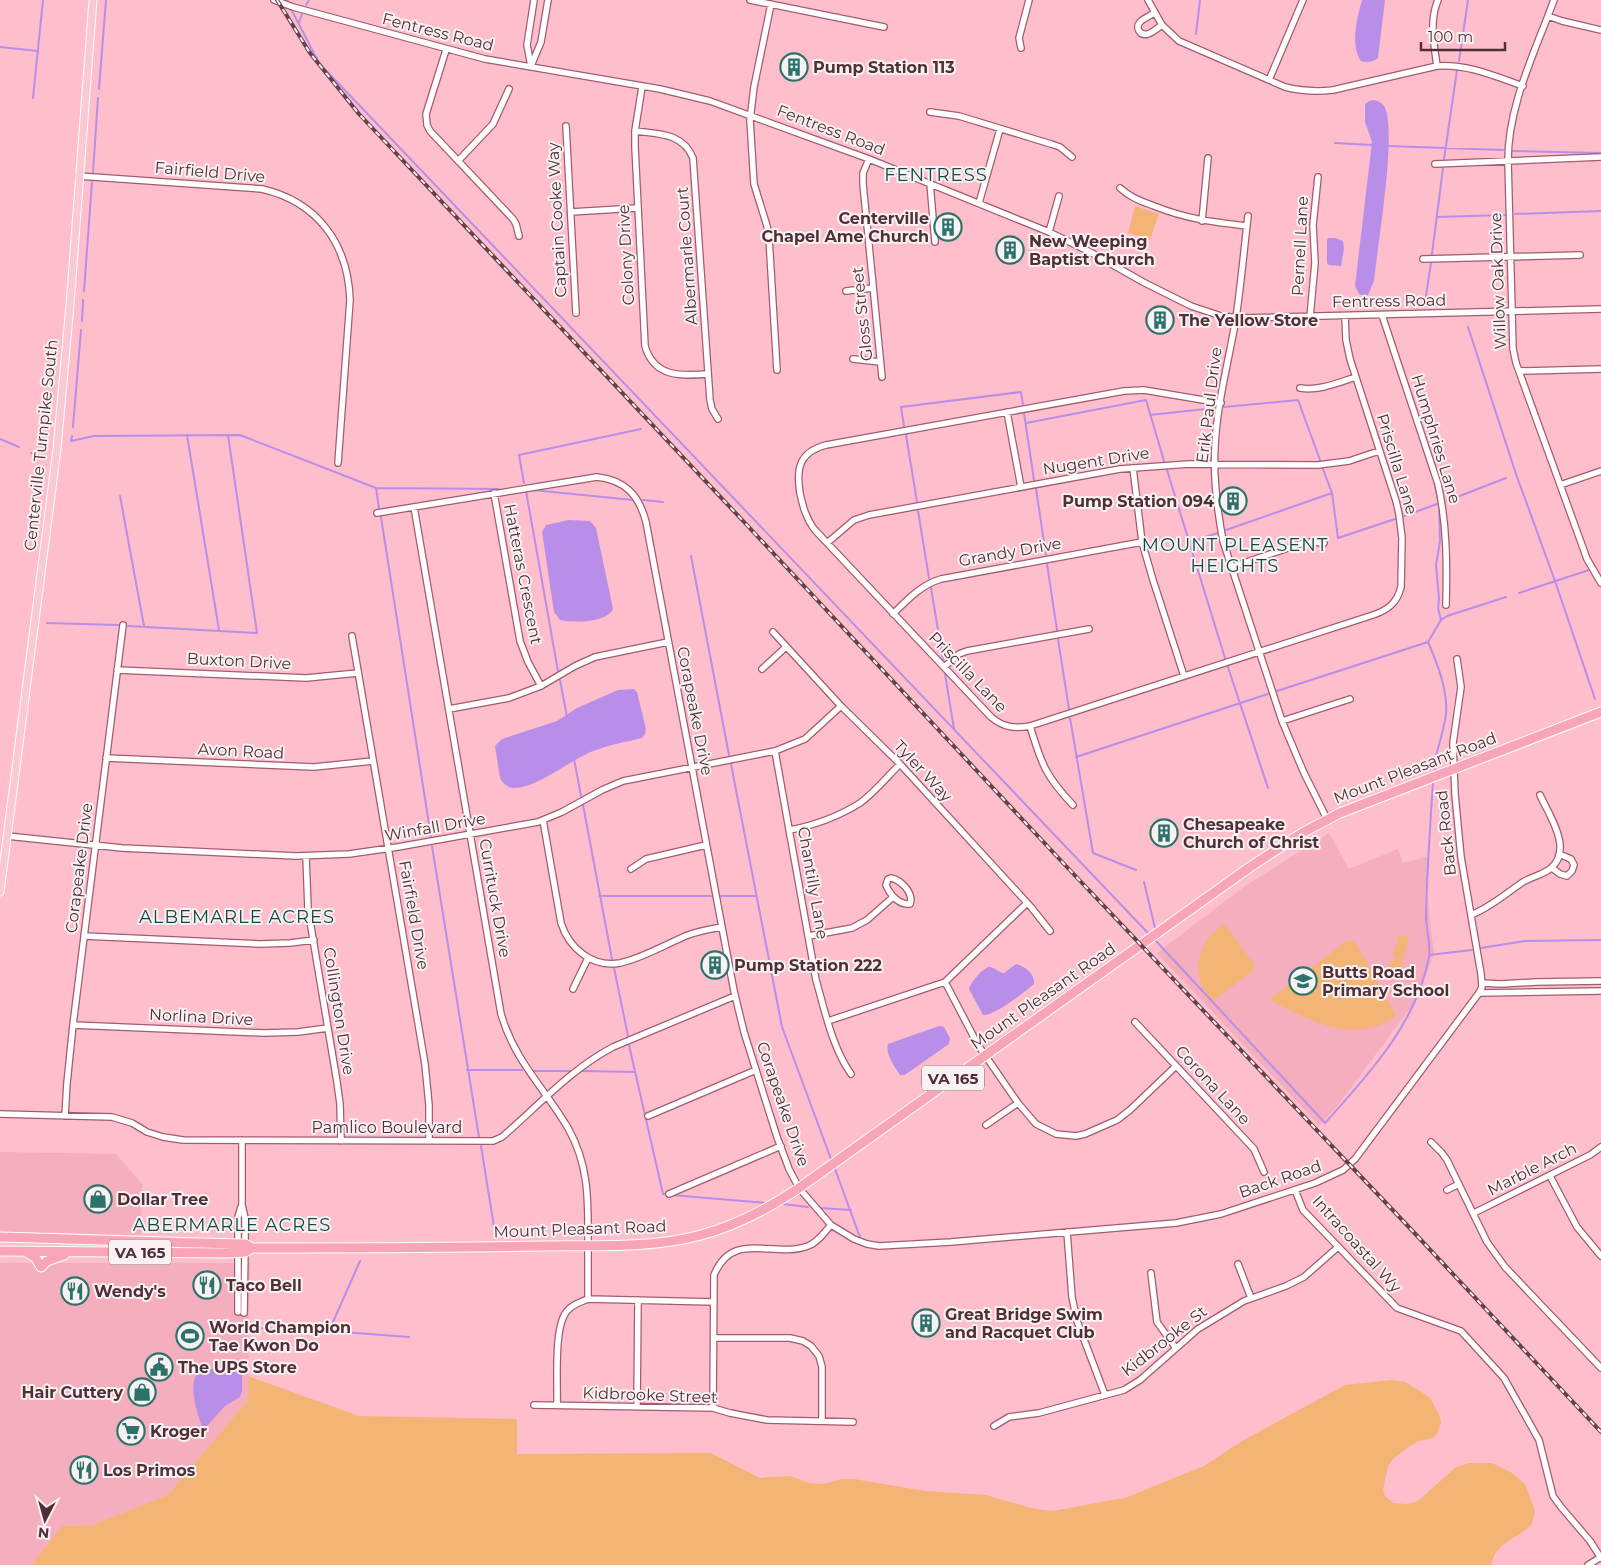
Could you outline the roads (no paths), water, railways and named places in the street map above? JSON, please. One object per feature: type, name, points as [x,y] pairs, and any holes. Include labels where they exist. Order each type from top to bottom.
[{"type":"highway","name":"Mount Pleasant Road","points":[[0,1251],[75,1252],[244,1248],[588,1246],[656,1243],[702,1235],[729,1226],[749,1217],[799,1188],[1250,867],[1327,819],[1601,712]]},
{"type":"highway","name":"Mount Pleasant Road","points":[[0,1237],[79,1239],[244,1248]]},
{"type":"highway","points":[[26,1252],[34,1257],[41,1267],[47,1261],[75,1252],[79,1239]]},
{"type":"main road","name":"Centerville Turnpike South","points":[[0,892],[58,440],[93,0]]},
{"type":"street","name":"Fentress Road","points":[[274,0],[446,50],[485,59],[695,96],[868,159],[1049,232],[1092,253],[1172,298],[1204,311],[1236,318],[1601,309]]},
{"type":"street","points":[[531,66],[527,45],[534,0]]},
{"type":"street","points":[[531,66],[541,42],[548,0]]},
{"type":"street","points":[[750,0],[884,28]]},
{"type":"street","points":[[1021,48],[1020,38],[1029,0]]},
{"type":"street","points":[[1148,0],[1162,25],[1174,36],[1190,46],[1269,80],[1298,90],[1320,92],[1437,66],[1454,65],[1474,68],[1523,86]]},
{"type":"street","points":[[1269,80],[1303,0]]},
{"type":"street","points":[[1437,66],[1432,26],[1434,8],[1438,0]]},
{"type":"street","name":"Willow Oak Drive","points":[[1554,0],[1511,123],[1508,161],[1513,349],[1519,371],[1560,485],[1588,559],[1601,583]]},
{"type":"street","points":[[771,4],[750,115],[754,184],[769,238],[777,370]]},
{"type":"street","points":[[1154,13],[1140,23],[1139,31],[1146,35],[1162,25]]},
{"type":"street","points":[[1548,16],[1601,30]]},
{"type":"street","points":[[446,50],[426,114],[426,120],[430,130],[512,219],[516,224],[519,236]]},
{"type":"street","name":"Colony Drive","points":[[642,87],[635,131],[637,208],[646,351],[657,366],[670,373],[686,376],[708,374]]},
{"type":"street","points":[[458,161],[493,124],[510,89]]},
{"type":"street","points":[[930,112],[959,116],[1060,147],[1072,157]]},
{"type":"street","name":"Captain Cooke Way","points":[[566,126],[576,313]]},
{"type":"street","points":[[978,203],[1000,129]]},
{"type":"street","name":"Albermarle Court","points":[[635,131],[677,138],[687,146],[693,158],[710,400],[712,409],[718,419]]},
{"type":"street","points":[[1435,164],[1601,157]]},
{"type":"street","points":[[1202,221],[1208,158]]},
{"type":"street","name":"Gloss Street","points":[[868,159],[862,184],[882,378]]},
{"type":"street","name":"Fairfield Drive","points":[[79,176],[262,189],[282,195],[299,204],[316,217],[326,228],[335,240],[341,253],[349,284],[349,309],[338,463]]},
{"type":"street","name":"Pernell Lane","points":[[1310,316],[1314,264],[1313,225],[1318,177]]},
{"type":"street","points":[[930,183],[934,242]]},
{"type":"street","points":[[1120,188],[1136,199],[1184,217],[1247,226]]},
{"type":"street","points":[[1049,232],[1059,196]]},
{"type":"street","points":[[571,212],[637,208]]},
{"type":"street","name":"Erik Paul Drive","points":[[1248,216],[1236,318],[1215,445],[1214,465],[1217,511],[1223,541],[1282,722],[1304,773],[1327,819]]},
{"type":"street","points":[[1424,259],[1580,255]]},
{"type":"street","points":[[846,291],[873,288]]},
{"type":"street","name":"Humphries Lane","points":[[1382,315],[1442,500],[1446,536],[1446,605]]},
{"type":"street","name":"Priscilla Lane","points":[[1221,403],[1144,390],[1124,390],[826,445],[811,451],[800,464],[798,484],[807,518],[814,530],[991,717],[999,724],[1016,728],[1030,726],[1383,612],[1398,598],[1401,587],[1402,538],[1400,520],[1347,350],[1345,316]]},
{"type":"street","points":[[853,359],[880,362]]},
{"type":"street","points":[[1519,371],[1601,369]]},
{"type":"street","points":[[1300,388],[1322,388],[1356,377]]},
{"type":"street","points":[[1007,412],[1021,487]]},
{"type":"street","name":"Nugent Drive","points":[[827,544],[847,525],[861,517],[1133,468],[1160,465],[1318,465],[1349,461],[1380,451]]},
{"type":"street","points":[[1133,468],[1142,542],[1184,676]]},
{"type":"street","points":[[1560,485],[1601,471]]},
{"type":"street","name":"Corapeake Drive","points":[[377,513],[596,477],[616,481],[630,490],[638,500],[643,510],[735,996],[756,1070],[781,1146],[799,1188]]},
{"type":"street","name":"Hatteras Crescent","points":[[494,493],[520,641],[528,662],[541,686]]},
{"type":"street","name":"Currituck Drive","points":[[414,507],[498,1001],[505,1026],[519,1058],[568,1129],[582,1161],[588,1190],[588,1299]]},
{"type":"street","name":"Grandy Drive","points":[[893,614],[917,591],[935,580],[1142,542]]},
{"type":"street","points":[[1232,567],[1300,544],[1311,542],[1324,543]]},
{"type":"street","name":"Corapeake Drive","points":[[65,1116],[67,1075],[123,625]]},
{"type":"street","points":[[944,667],[959,654],[967,651],[1089,629]]},
{"type":"street","name":"Tyler Way","points":[[773,632],[840,706],[900,764],[1027,903],[1050,931]]},
{"type":"street","name":"Fairfield Drive","points":[[352,636],[425,1064],[430,1141]]},
{"type":"street","points":[[449,709],[509,698],[541,686],[575,666],[595,657],[668,642]]},
{"type":"street","points":[[762,669],[786,646]]},
{"type":"street","name":"Back Road","points":[[799,1188],[831,1226],[854,1239],[879,1246],[1176,1223],[1220,1214],[1295,1190],[1332,1176],[1352,1163],[1479,993],[1482,983],[1461,857],[1454,768],[1453,743],[1461,687],[1457,659]]},
{"type":"street","name":"Buxton Drive","points":[[118,670],[306,678],[358,673]]},
{"type":"street","points":[[1282,722],[1350,699]]},
{"type":"street","name":"Winfall Drive","points":[[7,836],[96,846],[306,856],[349,854],[389,849],[523,826],[562,812],[623,781],[775,751],[805,738],[840,706]]},
{"type":"street","points":[[1030,726],[1040,760],[1046,772],[1072,806]]},
{"type":"street","name":"Chantilly Lane","points":[[775,751],[816,980],[842,1061],[851,1074]]},
{"type":"street","name":"Avon Road","points":[[106,758],[299,767],[322,767],[373,761]]},
{"type":"street","points":[[790,830],[814,825],[835,817],[861,802],[900,764]]},
{"type":"street","points":[[1471,915],[1486,909],[1527,879],[1545,873],[1552,868],[1559,854],[1560,843],[1558,834],[1540,795]]},
{"type":"street","points":[[543,820],[564,931],[572,944],[588,958],[605,963],[620,963],[697,932],[722,927]]},
{"type":"street","points":[[632,868],[646,859],[706,845]]},
{"type":"street","points":[[1552,868],[1560,874],[1567,876],[1572,872],[1574,865],[1571,859],[1559,854]]},
{"type":"street","name":"Collington Drive","points":[[306,856],[308,909],[340,1104],[341,1140]]},
{"type":"street","points":[[891,878],[898,880],[911,894],[912,898],[910,904],[903,904],[893,897],[886,885],[888,879],[891,878]]},
{"type":"street","points":[[809,936],[852,928],[867,920],[893,897]]},
{"type":"street","points":[[828,1021],[945,982],[1027,903]]},
{"type":"street","points":[[84,936],[260,944],[314,940]]},
{"type":"street","points":[[574,989],[588,958]]},
{"type":"street","points":[[1482,983],[1601,980]]},
{"type":"street","points":[[945,982],[967,1026],[985,1056],[1028,1116],[1046,1130],[1066,1136],[1085,1134],[1124,1115],[1176,1066]]},
{"type":"street","points":[[1479,993],[1601,991]]},
{"type":"street","name":"Pamlico Boulevard","points":[[0,1114],[112,1117],[132,1123],[155,1134],[175,1139],[487,1142],[499,1139],[573,1073],[596,1056],[613,1047],[735,996]]},
{"type":"street","name":"Corona Lane","points":[[1135,1022],[1254,1149],[1264,1172]]},
{"type":"street","name":"Norlina Drive","points":[[73,1025],[264,1034],[328,1028]]},
{"type":"street","points":[[648,1116],[756,1070]]},
{"type":"street","points":[[986,1126],[1018,1103]]},
{"type":"street","points":[[241,1312],[245,1218],[242,1205],[242,1140]]},
{"type":"street","points":[[1431,1142],[1442,1152],[1487,1242],[1505,1267],[1601,1368]]},
{"type":"street","points":[[669,1194],[781,1146]]},
{"type":"street","name":"Marble Arch","points":[[1474,1213],[1550,1176],[1590,1155],[1601,1147]]},
{"type":"street","points":[[1550,1176],[1577,1227],[1598,1248],[1601,1256]]},
{"type":"street","points":[[1446,1190],[1459,1184]]},
{"type":"street","name":"Intracoastal Wy","points":[[1295,1190],[1303,1210],[1397,1308],[1461,1332],[1504,1378],[1539,1440],[1553,1496],[1601,1557]]},
{"type":"street","points":[[713,1408],[714,1275],[718,1265],[732,1252],[742,1249],[800,1248],[810,1246],[831,1226]]},
{"type":"street","points":[[1067,1232],[1072,1297],[1077,1321],[1105,1395]]},
{"type":"street","name":"Kidbrooke St","points":[[994,1426],[1009,1418],[1039,1413],[1124,1390],[1140,1380],[1198,1329],[1222,1313],[1251,1298],[1286,1286],[1304,1277],[1338,1247]]},
{"type":"street","points":[[1238,1264],[1251,1298]]},
{"type":"street","points":[[1151,1273],[1157,1322],[1176,1348]]},
{"type":"street","points":[[558,1405],[560,1322],[567,1310],[578,1302],[588,1299],[714,1302]]},
{"type":"street","points":[[636,1406],[638,1300]]},
{"type":"street","points":[[714,1338],[790,1338],[803,1341],[811,1346],[819,1356],[822,1367],[822,1421]]},
{"type":"street","name":"Kidbrooke Street","points":[[534,1405],[713,1408],[767,1420],[853,1422]]},
{"type":"street","points":[[1588,1565],[1601,1557]]},
{"type":"waterway","points":[[33,98],[43,0]]},
{"type":"waterway","points":[[99,89],[106,0]]},
{"type":"waterway","points":[[306,5],[309,0]]},
{"type":"waterway","points":[[1196,34],[1200,0]]},
{"type":"waterway","points":[[1459,61],[1468,0]]},
{"type":"waterway","points":[[291,9],[319,63],[1148,933]]},
{"type":"waterway","points":[[299,22],[302,14]]},
{"type":"waterway","points":[[0,47],[38,51]]},
{"type":"waterway","points":[[1444,159],[1457,70]]},
{"type":"waterway","points":[[93,172],[98,98]]},
{"type":"waterway","points":[[1335,143],[1373,145]]},
{"type":"waterway","points":[[1388,146],[1503,150]]},
{"type":"waterway","points":[[1513,151],[1600,153]]},
{"type":"waterway","points":[[1432,254],[1443,168]]},
{"type":"waterway","points":[[84,291],[92,182]]},
{"type":"waterway","points":[[1515,214],[1601,211]]},
{"type":"waterway","points":[[1437,217],[1505,215]]},
{"type":"waterway","points":[[1425,302],[1431,263]]},
{"type":"waterway","points":[[82,321],[83,300]]},
{"type":"waterway","points":[[1468,327],[1516,474],[1595,699]]},
{"type":"waterway","points":[[73,427],[81,330]]},
{"type":"waterway","points":[[904,426],[901,407],[1021,392],[1023,404]]},
{"type":"waterway","points":[[1026,423],[1146,400],[1164,461]]},
{"type":"waterway","points":[[1224,407],[1298,400],[1320,460]]},
{"type":"waterway","points":[[1150,415],[1215,408]]},
{"type":"waterway","points":[[1024,413],[1034,480]]},
{"type":"waterway","points":[[524,483],[519,455],[641,429]]},
{"type":"waterway","points":[[187,435],[219,630]]},
{"type":"waterway","points":[[128,626],[257,633],[228,435]]},
{"type":"waterway","points":[[72,436],[71,441],[94,436],[240,435],[376,488],[499,489]]},
{"type":"waterway","points":[[906,435],[917,502]]},
{"type":"waterway","points":[[0,439],[19,447]]},
{"type":"waterway","points":[[31,453],[41,457]]},
{"type":"waterway","points":[[1323,469],[1332,493],[1338,538],[1395,519]]},
{"type":"waterway","points":[[1167,470],[1225,658]]},
{"type":"waterway","points":[[1447,501],[1506,478]]},
{"type":"waterway","points":[[1434,481],[1439,503],[1440,541],[1436,565],[1438,608],[1441,620]]},
{"type":"waterway","points":[[376,488],[379,508]]},
{"type":"waterway","points":[[1036,489],[1046,555]]},
{"type":"waterway","points":[[533,490],[633,500]]},
{"type":"waterway","points":[[526,491],[558,671]]},
{"type":"waterway","points":[[1226,530],[1332,493]]},
{"type":"waterway","points":[[120,496],[144,626]]},
{"type":"waterway","points":[[643,500],[663,502]]},
{"type":"waterway","points":[[1404,516],[1440,503]]},
{"type":"waterway","points":[[918,511],[929,578]]},
{"type":"waterway","points":[[381,517],[431,837]]},
{"type":"waterway","points":[[1189,543],[1217,533]]},
{"type":"waterway","points":[[691,556],[729,755]]},
{"type":"waterway","points":[[1047,564],[1057,630]]},
{"type":"waterway","points":[[1519,593],[1589,570]]},
{"type":"waterway","points":[[931,588],[943,660]]},
{"type":"waterway","points":[[1277,691],[1428,642],[1441,620],[1447,616],[1506,597]]},
{"type":"waterway","points":[[47,623],[118,625]]},
{"type":"waterway","points":[[1058,639],[1069,709]]},
{"type":"waterway","points":[[1428,642],[1441,677],[1446,705],[1444,726],[1434,763],[1435,771]]},
{"type":"waterway","points":[[1228,667],[1268,788]]},
{"type":"waterway","points":[[945,674],[954,729]]},
{"type":"waterway","points":[[560,680],[567,717]]},
{"type":"waterway","points":[[1076,757],[1268,694]]},
{"type":"waterway","points":[[1070,718],[1093,853],[1136,870]]},
{"type":"waterway","points":[[574,759],[581,796]]},
{"type":"waterway","points":[[731,764],[782,1027],[831,1159]]},
{"type":"waterway","points":[[1156,941],[1325,1123],[1389,1047],[1414,1004],[1423,981],[1429,957],[1426,916],[1433,782]]},
{"type":"waterway","points":[[583,805],[612,959]]},
{"type":"waterway","points":[[432,846],[479,1137]]},
{"type":"waterway","points":[[1144,882],[1155,928]]},
{"type":"waterway","points":[[599,896],[711,896]]},
{"type":"waterway","points":[[721,896],[755,896]]},
{"type":"waterway","points":[[1481,948],[1525,941],[1601,940]]},
{"type":"waterway","points":[[1429,955],[1472,950]]},
{"type":"waterway","points":[[614,968],[628,1036]]},
{"type":"waterway","points":[[629,1045],[663,1194],[666,1194]]},
{"type":"waterway","points":[[467,1070],[522,1070]]},
{"type":"waterway","points":[[533,1071],[570,1071]]},
{"type":"waterway","points":[[582,1071],[635,1072]]},
{"type":"waterway","points":[[481,1146],[496,1239]]},
{"type":"waterway","points":[[835,1169],[861,1240]]},
{"type":"waterway","points":[[671,1195],[766,1203]]},
{"type":"waterway","points":[[783,1204],[808,1207]]},
{"type":"waterway","points":[[820,1208],[851,1210]]},
{"type":"waterway","points":[[329,1331],[360,1261]]},
{"type":"waterway","points":[[253,1328],[409,1337]]},
{"type":"railway","points":[[277,0],[310,53],[359,114],[1601,1432]]},
{"type":"place","name":"Pump Station 113","points":[[794,67]]},
{"type":"place","name":"Centerville Chapel Ame Church","points":[[948,227]]},
{"type":"place","name":"New Weeping Baptist Church","points":[[1010,250]]},
{"type":"place","name":"The Yellow Store","points":[[1160,320]]},
{"type":"place","name":"Pump Station 094","points":[[1233,501]]},
{"type":"place","name":"Chesapeake Church of Christ","points":[[1164,833]]},
{"type":"place","name":"Pump Station 222","points":[[715,965]]},
{"type":"place","name":"Butts Road Primary School","points":[[1303,981]]},
{"type":"place","name":"Dollar Tree","points":[[98,1199]]},
{"type":"place","name":"Taco Bell","points":[[207,1285]]},
{"type":"place","name":"Wendy's","points":[[75,1291]]},
{"type":"place","name":"Great Bridge Swim and Racquet Club","points":[[926,1323]]},
{"type":"place","name":"World Champion Tae Kwon Do","points":[[190,1336]]},
{"type":"place","name":"The UPS Store","points":[[159,1367]]},
{"type":"place","name":"Hair Cuttery","points":[[142,1392]]},
{"type":"place","name":"Kroger","points":[[131,1431]]},
{"type":"place","name":"Los Primos","points":[[84,1470]]},
{"type":"district","name":"FENTRESS","points":[[936,175]]},
{"type":"district","name":"MOUNT PLEASENT HEIGHTS","points":[[1235,555]]},
{"type":"district","name":"ALBEMARLE ACRES","points":[[237,917]]},
{"type":"district","name":"ABERMARLE ACRES","points":[[232,1225]]}]
